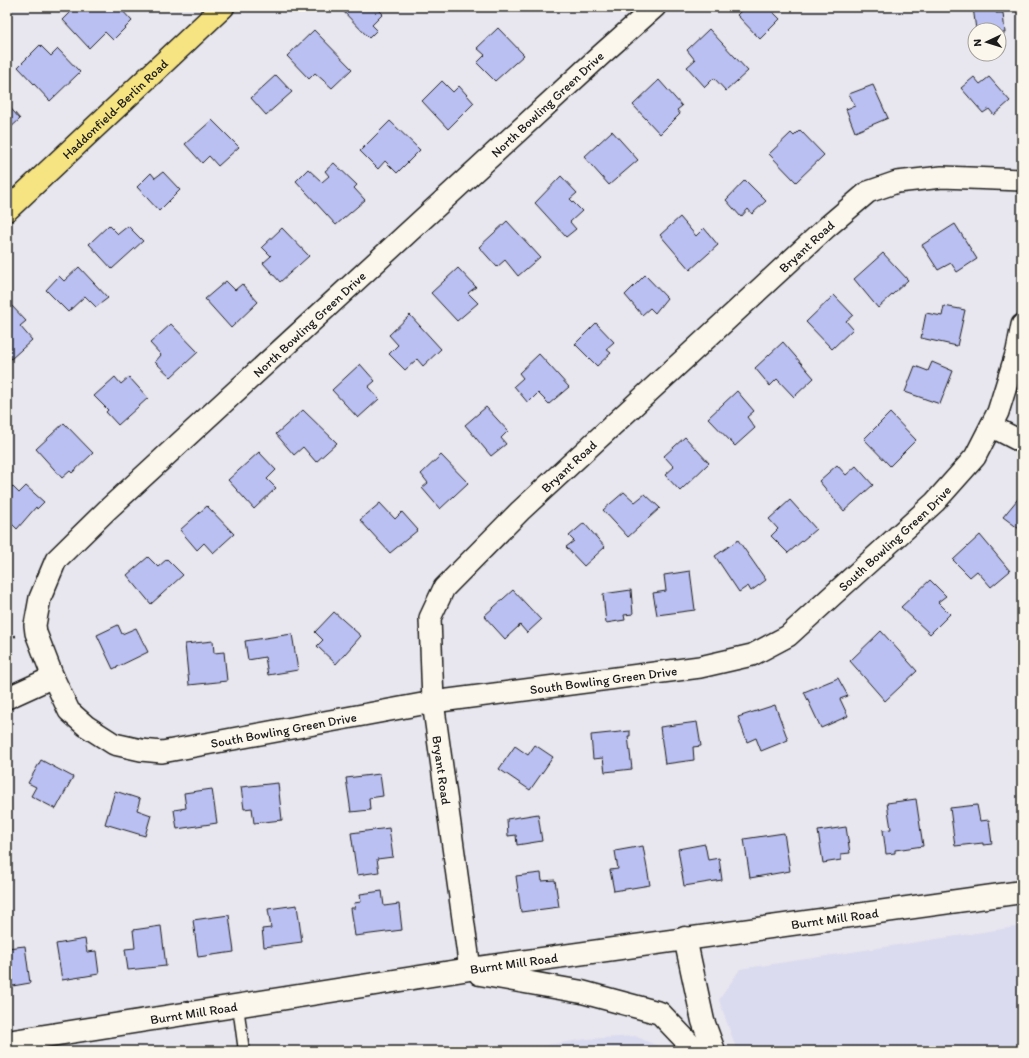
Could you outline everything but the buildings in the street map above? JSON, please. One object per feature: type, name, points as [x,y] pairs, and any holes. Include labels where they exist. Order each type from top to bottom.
[{"type":"main road","name":"Haddonfield-Berlin Road","points":[[7,210],[223,7]]},
{"type":"main road","name":"Burnt Mill Road","points":[[7,1042],[470,969],[1022,892]]},
{"type":"main road","points":[[685,938],[703,1021],[714,1051]]},
{"type":"main road","points":[[470,969],[477,973],[582,992],[660,1014],[696,1051]]},
{"type":"street","name":"North Bowling Green Drive","points":[[52,676],[36,633],[35,625],[40,598],[56,560],[107,510],[596,59],[656,7]]},
{"type":"street","name":"Bryant Road","points":[[470,969],[433,702],[430,618],[444,588],[520,511],[827,227],[868,192],[897,182],[942,177],[1022,180]]},
{"type":"street","name":"South Bowling Green Drive","points":[[52,676],[69,711],[86,726],[114,744],[148,751],[162,752],[433,702],[700,667],[752,655],[788,636],[935,502],[974,457],[998,412],[1017,351],[1022,325]]},
{"type":"street","points":[[990,426],[1022,442]]},
{"type":"street","points":[[7,698],[52,676]]},
{"type":"lane","points":[[238,1006],[244,1051]]},
{"type":"shaded area","points":[[1022,926],[1022,1051],[737,1051],[719,1000],[740,969]]},
{"type":"shaded area","points":[[635,1036],[669,1051],[508,1051],[587,1039]]}]
